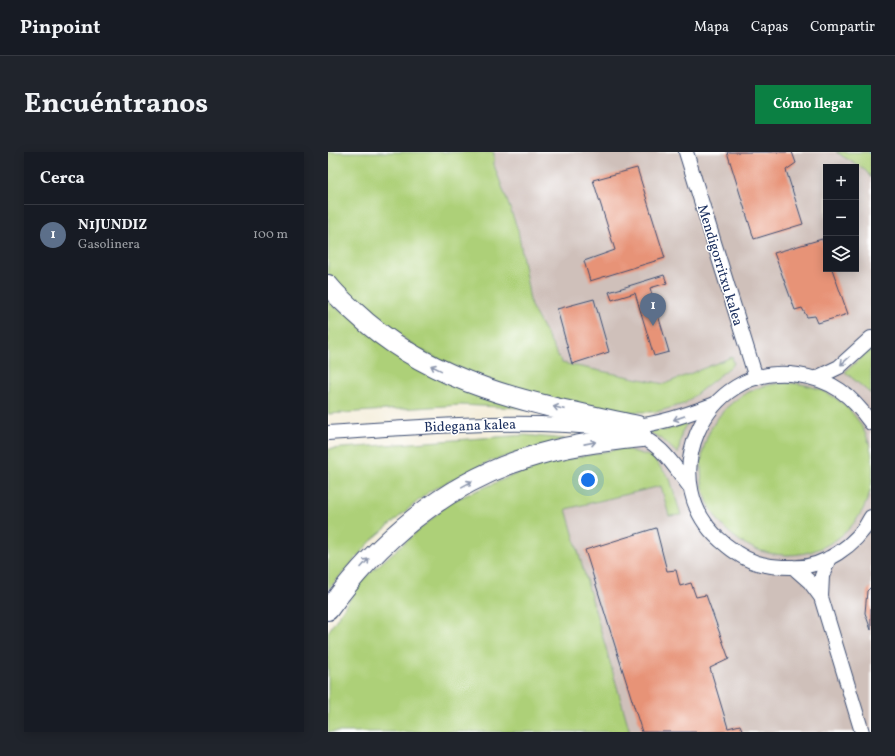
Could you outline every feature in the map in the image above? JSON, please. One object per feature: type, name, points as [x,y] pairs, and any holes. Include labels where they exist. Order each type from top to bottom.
[{"type":"highway","points":[[328,285],[358,315],[389,342],[454,377],[500,394],[640,432]]},
{"type":"highway","points":[[328,610],[364,564],[388,539],[417,516],[449,494],[482,476],[523,459],[640,432]]},
{"type":"street","name":"Mendigorritxu kalea","points":[[686,152],[756,378]]},
{"type":"street","points":[[816,378],[838,367],[871,338]]},
{"type":"street","points":[[871,423],[858,405],[839,388],[816,378],[786,373],[756,378],[734,388],[715,403],[704,418],[692,446],[689,469],[690,488],[699,514],[716,538],[738,555],[765,565],[793,567],[818,562],[829,558],[851,543],[868,524],[871,517]]},
{"type":"street","name":"Bidegana kalea","points":[[328,433],[505,424],[579,425],[640,432],[715,403]]},
{"type":"street","points":[[640,432],[660,448],[690,488]]},
{"type":"street","points":[[821,597],[822,576],[829,558]]},
{"type":"street","points":[[793,567],[810,582],[821,597],[862,732]]},
{"type":"shaded area","points":[[494,152],[871,152],[871,732],[602,732],[539,513],[656,412],[684,404],[732,357],[664,384],[562,363],[531,306],[518,230],[494,165]]},
{"type":"green space","points":[[328,152],[494,152],[494,165],[518,230],[531,306],[562,363],[664,384],[732,357],[734,364],[684,404],[656,412],[625,412],[574,403],[513,389],[428,356],[347,296],[328,274]]},
{"type":"green space","points":[[836,152],[871,152],[871,178],[866,171],[859,167],[859,164],[855,164]]},
{"type":"green space","points":[[328,297],[335,307],[540,409],[460,405],[328,414]]},
{"type":"green space","points":[[871,349],[871,394],[845,372]]},
{"type":"green space","points":[[779,383],[795,383],[828,393],[848,408],[863,428],[871,452],[873,469],[871,486],[863,510],[848,530],[835,541],[812,551],[795,555],[779,555],[762,551],[739,541],[726,530],[715,517],[711,510],[703,486],[701,477],[701,461],[705,444],[715,421],[726,408],[739,397],[746,393],[770,385]]},
{"type":"green space","points":[[687,423],[682,432],[678,454],[662,439],[647,431],[666,430]]},
{"type":"green space","points":[[525,435],[565,439],[491,461],[430,491],[373,539],[328,590],[328,449]]},
{"type":"green space","points":[[622,448],[652,457],[670,479],[681,515],[669,516],[661,486],[566,509],[630,732],[328,732],[328,632],[363,579],[452,501],[535,466]]},
{"type":"building","points":[[727,152],[792,152],[796,163],[786,170],[803,224],[754,239]]},
{"type":"building","points":[[637,168],[665,258],[590,281],[584,261],[615,250],[593,180]]},
{"type":"building","points":[[822,239],[823,272],[833,272],[848,314],[818,323],[815,316],[807,317],[802,308],[795,310],[774,253]]},
{"type":"building","points":[[664,275],[667,283],[650,288],[669,352],[654,356],[635,293],[612,300],[609,292]]},
{"type":"building","points":[[594,299],[609,352],[572,364],[557,309]]},
{"type":"building","points":[[656,528],[667,571],[676,570],[680,586],[691,583],[696,597],[706,595],[729,659],[710,668],[728,728],[740,725],[743,732],[642,732],[585,550]]},
{"type":"building","points":[[871,587],[871,630],[865,613],[867,591]]},
{"type":"place","name":"N1JUNDIZ","points":[[653,326]]}]
